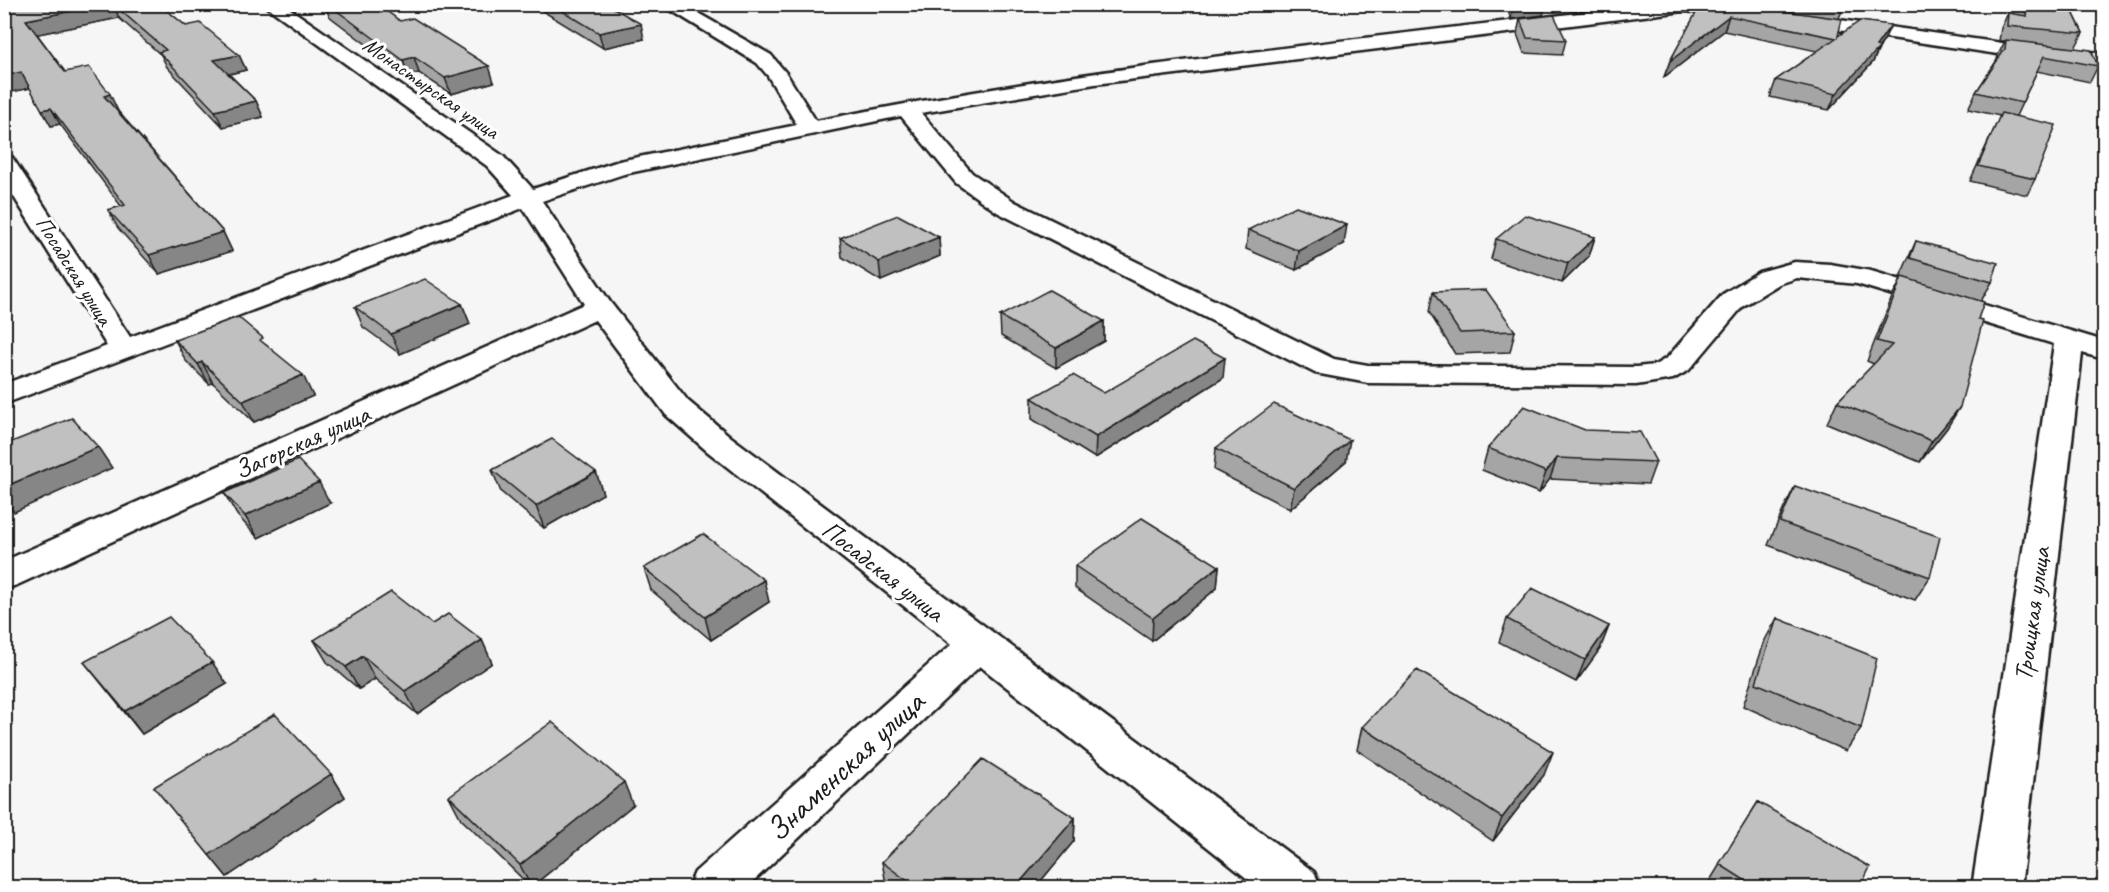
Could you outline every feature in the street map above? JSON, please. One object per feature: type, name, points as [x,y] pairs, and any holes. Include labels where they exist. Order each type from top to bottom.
[{"type":"street","name":"Монастырская улица","points":[[271,4],[495,161],[528,198]]},
{"type":"street","points":[[669,4],[764,59],[777,73],[810,128]]},
{"type":"street","points":[[4,395],[528,198],[619,168],[906,109],[1095,78],[1684,6],[1758,14]]},
{"type":"street","points":[[1780,17],[2044,55],[2104,59]]},
{"type":"street","points":[[906,109],[964,178],[1006,207],[1326,367],[1368,374],[1636,376],[1662,373],[1678,364],[1733,300],[1768,278],[1795,270],[1862,277],[2086,345]]},
{"type":"street","name":"Посадская улица","points":[[4,162],[124,350]]},
{"type":"street","name":"Посадская улица","points":[[528,198],[600,307],[677,408],[719,444],[1297,888]]},
{"type":"street","name":"Загорская улица","points":[[4,576],[600,307]]},
{"type":"street","name":"Троицкая улица","points":[[1996,888],[2086,345]]},
{"type":"street","name":"Знаменская улица","points":[[712,888],[978,644]]},
{"type":"building","points":[[13,4],[107,4],[26,20],[65,72],[89,67],[110,94],[104,96],[223,232],[149,255],[108,210],[125,205],[51,108],[42,110],[21,72],[4,76],[4,6]]},
{"type":"building","points":[[113,4],[159,4],[186,26],[200,23],[239,55],[214,60],[256,101],[215,111],[159,52],[166,50]]},
{"type":"building","points":[[328,4],[377,4],[400,21],[413,18],[489,66],[445,78],[414,57],[403,60]]},
{"type":"building","points":[[551,4],[607,4],[641,24],[599,33]]},
{"type":"building","points":[[1701,4],[1733,4],[1842,19],[1838,36],[1860,21],[1891,25],[1876,46],[1880,47],[1836,94],[1776,80],[1836,38],[1729,16],[1670,61]]},
{"type":"building","points":[[2022,4],[2069,4],[2083,33],[2007,26],[2008,13],[2027,16]]},
{"type":"building","points":[[1554,15],[1566,40],[1527,38],[1520,19]]},
{"type":"building","points":[[2006,40],[2091,50],[2098,66],[2044,56],[2022,103],[1976,92],[2005,49]]},
{"type":"building","points":[[2001,113],[2056,125],[2035,179],[1978,166]]},
{"type":"building","points":[[1296,206],[1347,225],[1299,251],[1248,230]]},
{"type":"building","points":[[898,215],[939,237],[879,262],[840,238]]},
{"type":"building","points":[[1525,215],[1595,237],[1568,263],[1496,239]]},
{"type":"building","points":[[1916,241],[1998,263],[1992,282],[1910,258]]},
{"type":"building","points":[[1902,277],[1984,302],[1978,319],[1983,320],[1960,407],[1932,441],[1837,402],[1892,345],[1877,341]]},
{"type":"building","points":[[425,279],[462,304],[391,334],[355,307]]},
{"type":"building","points":[[1049,290],[1104,321],[1056,348],[1000,316]]},
{"type":"building","points":[[1486,290],[1515,331],[1460,333],[1433,292]]},
{"type":"building","points":[[238,317],[263,338],[260,340],[303,375],[243,401],[202,362],[198,364],[175,340]]},
{"type":"building","points":[[1193,341],[1225,358],[1096,437],[1032,398],[1073,375],[1104,393]]},
{"type":"building","points":[[1274,404],[1350,440],[1294,488],[1216,448]]},
{"type":"building","points":[[1524,406],[1585,430],[1640,432],[1656,462],[1557,458],[1546,472],[1488,448]]},
{"type":"building","points":[[72,418],[98,447],[4,487],[4,445]]},
{"type":"building","points":[[552,439],[596,472],[536,506],[492,470]]},
{"type":"building","points":[[298,460],[319,482],[245,516],[224,493]]},
{"type":"building","points":[[1795,486],[1940,537],[1930,577],[1780,522]]},
{"type":"building","points":[[1142,518],[1219,566],[1153,618],[1075,566]]},
{"type":"building","points":[[703,534],[764,580],[705,617],[644,568]]},
{"type":"building","points":[[1532,588],[1609,626],[1585,660],[1507,619]]},
{"type":"building","points":[[391,592],[432,624],[448,614],[482,640],[405,691],[363,656],[346,667],[314,640]]},
{"type":"building","points":[[169,617],[212,662],[125,711],[84,662]]},
{"type":"building","points":[[1777,618],[1877,658],[1861,728],[1756,683]]},
{"type":"building","points":[[1417,670],[1553,752],[1502,818],[1362,727]]},
{"type":"building","points":[[275,714],[331,774],[209,855],[154,787]]},
{"type":"building","points":[[552,722],[624,782],[520,865],[449,796]]},
{"type":"building","points":[[983,759],[1075,818],[1015,888],[917,888],[882,862]]},
{"type":"building","points":[[1758,802],[1870,867],[1860,888],[1757,888],[1719,864]]},
{"type":"building","points":[[313,878],[322,888],[300,888]]}]
